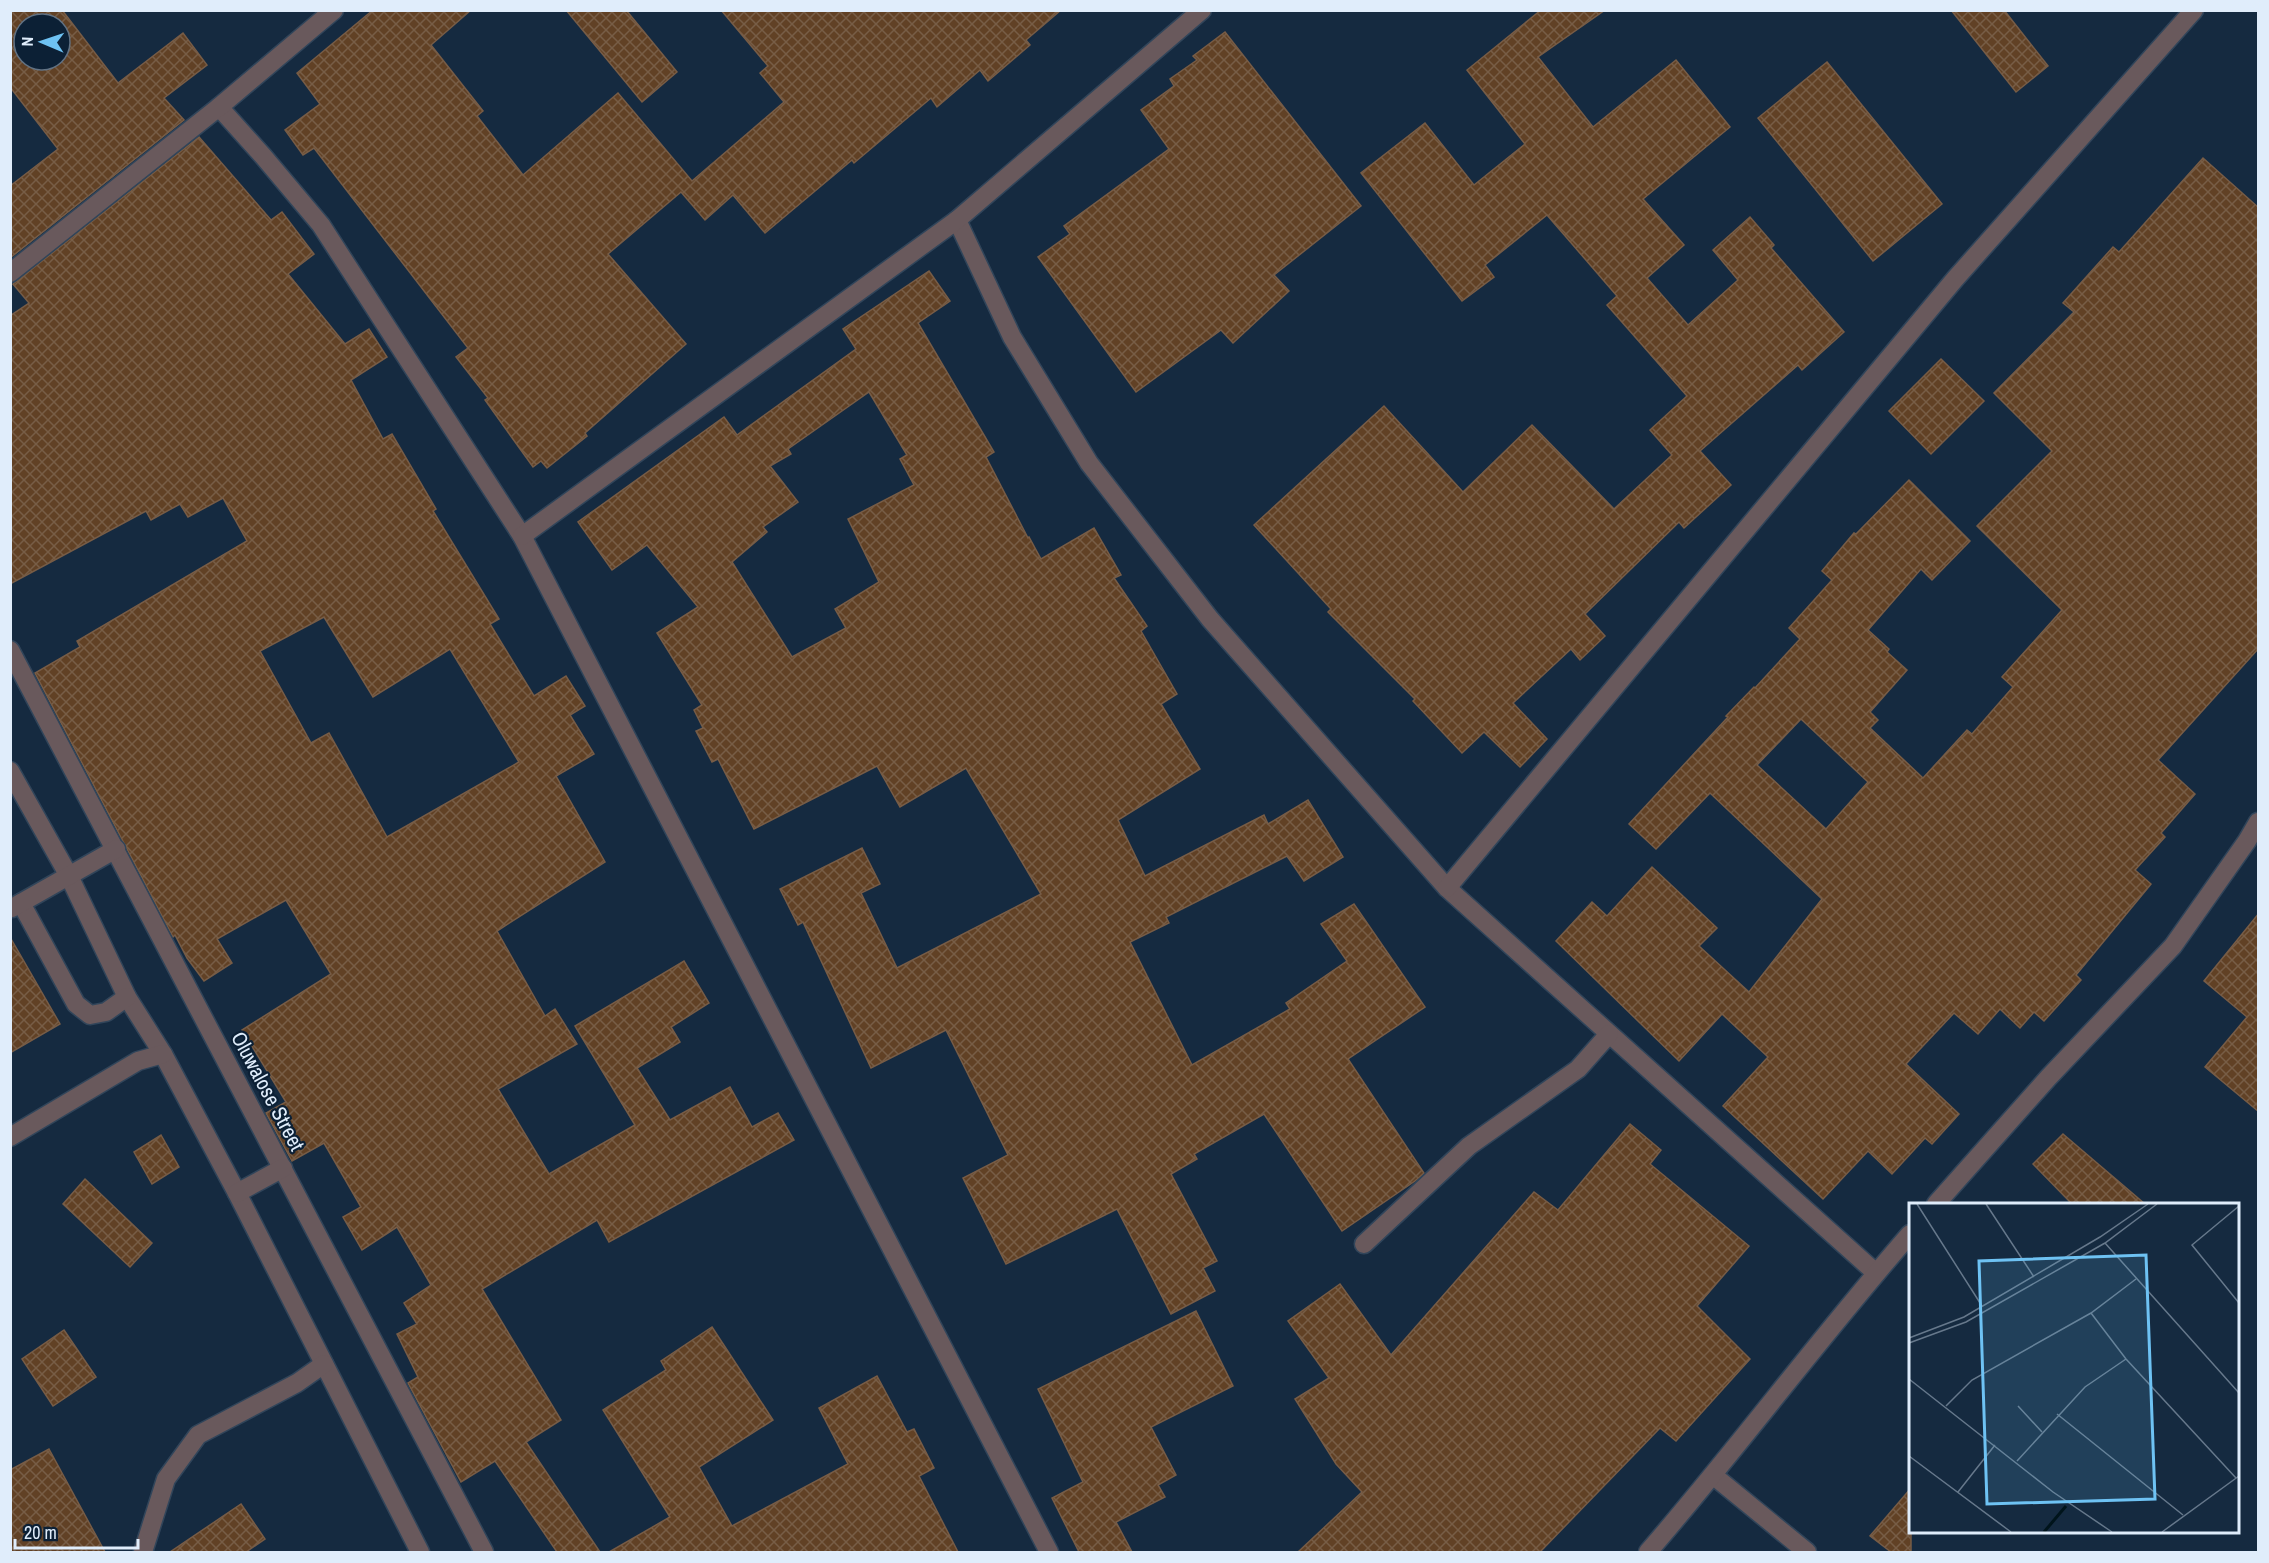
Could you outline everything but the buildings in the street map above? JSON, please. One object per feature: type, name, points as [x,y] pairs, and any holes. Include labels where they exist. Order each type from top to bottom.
[{"type":"street","points":[[10,273],[219,108],[334,10]]},
{"type":"street","points":[[522,536],[957,220],[1202,10]]},
{"type":"street","points":[[1447,888],[1955,279],[2194,10]]},
{"type":"street","points":[[219,108],[321,225],[522,536],[1049,1552]]},
{"type":"street","points":[[957,220],[1012,337],[1089,463],[1210,619],[1447,888],[1876,1273]]},
{"type":"street","name":"Oluwalose Street","points":[[10,650],[484,1552]]},
{"type":"street","points":[[10,771],[69,876],[127,998],[163,1054],[237,1193],[417,1552]]},
{"type":"street","points":[[1937,1203],[2048,1077],[2173,946],[2259,822]]},
{"type":"street","points":[[116,849],[16,906],[76,1004],[90,1015],[106,1012],[127,998]]},
{"type":"street","points":[[1364,1244],[1469,1146],[1578,1069],[1609,1034]]},
{"type":"street","points":[[10,1137],[138,1061],[163,1054]]},
{"type":"street","points":[[237,1193],[283,1168]]},
{"type":"street","points":[[1648,1552],[1714,1476],[1876,1273],[1909,1236]]},
{"type":"street","points":[[143,1552],[166,1479],[198,1435],[297,1383],[324,1364]]},
{"type":"street","points":[[1714,1476],[1807,1552]]}]
